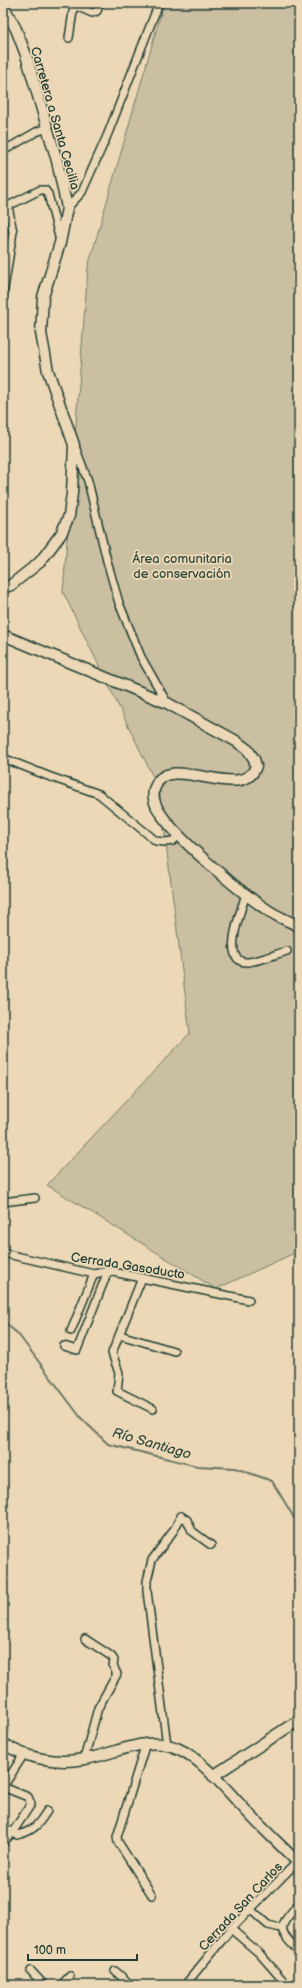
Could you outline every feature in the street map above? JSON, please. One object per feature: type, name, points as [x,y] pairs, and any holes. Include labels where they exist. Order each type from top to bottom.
[{"type":"street","points":[[69,38],[72,4],[92,13],[97,11],[100,3]]},
{"type":"street","points":[[67,208],[82,192],[159,3]]},
{"type":"street","name":"Carretera a Santa Cecilia","points":[[3,5],[16,29],[26,55],[57,161],[67,208],[60,243],[43,297],[41,333],[48,371],[74,445],[72,493],[69,516],[61,534],[40,562],[11,585],[3,588]]},
{"type":"street","points":[[3,151],[36,132],[47,128]]},
{"type":"street","points":[[3,295],[13,232],[8,206],[40,190],[45,190],[48,194],[57,223],[60,243]]},
{"type":"street","points":[[74,445],[88,481],[107,561],[119,603],[141,657],[167,703]]},
{"type":"street","points":[[3,635],[167,703],[236,741],[248,750],[254,759],[256,766],[254,772],[243,780],[174,774],[164,775],[159,779],[155,786],[154,801],[158,809],[178,835],[246,894],[269,911],[299,926]]},
{"type":"street","points":[[3,758],[99,794],[156,841],[174,841],[178,835]]},
{"type":"street","points":[[246,894],[235,936],[234,955],[237,959],[247,962],[287,951]]},
{"type":"street","points":[[3,1202],[35,1198]]},
{"type":"street","name":"Cerrada Gasoducto","points":[[3,1253],[94,1274],[108,1271],[249,1300]]},
{"type":"street","points":[[64,1346],[77,1350],[108,1271]]},
{"type":"street","points":[[71,1331],[94,1274]]},
{"type":"street","points":[[142,1278],[112,1354],[119,1373],[117,1390],[152,1408]]},
{"type":"street","points":[[120,1335],[174,1351]]},
{"type":"street","points":[[167,1745],[147,1591],[148,1574],[152,1560],[174,1530],[181,1516],[187,1520],[192,1531],[211,1545]]},
{"type":"street","points":[[84,1759],[98,1708],[117,1674],[113,1666],[114,1660],[111,1656],[85,1639]]},
{"type":"street","points":[[213,1776],[299,1720]]},
{"type":"street","points":[[146,1743],[117,1837],[118,1842],[152,1895]]},
{"type":"street","points":[[4,1746],[24,1754],[53,1760],[84,1759],[146,1743],[167,1745],[190,1755],[213,1776],[298,1863]]},
{"type":"street","points":[[3,1843],[12,1833],[31,1804],[31,1800],[3,1787],[24,1754]]},
{"type":"street","points":[[3,1828],[12,1833],[20,1834],[38,1826],[47,1811]]},
{"type":"street","name":"Cerrada San Carlos","points":[[185,1985],[231,1929],[298,1863]]},
{"type":"street","points":[[299,1903],[281,1928],[282,1934],[299,1952]]},
{"type":"street","points":[[251,1910],[268,1925],[274,1928],[281,1928]]},
{"type":"street","points":[[231,1929],[259,1953],[287,1985]]},
{"type":"street","points":[[31,1971],[44,1985]]},
{"type":"street","points":[[115,1971],[131,1985]]},
{"type":"street","points":[[61,1985],[70,1976]]},
{"type":"green space","name":"Área comunitaria de conservación","points":[[164,3],[299,3],[299,1251],[216,1289],[47,1185],[190,1033],[159,789],[63,592],[88,267]]},
{"type":"waterway","name":"Río Santiago","points":[[3,1321],[18,1334],[81,1418],[108,1444],[197,1466],[235,1468],[272,1481],[299,1526]]}]
